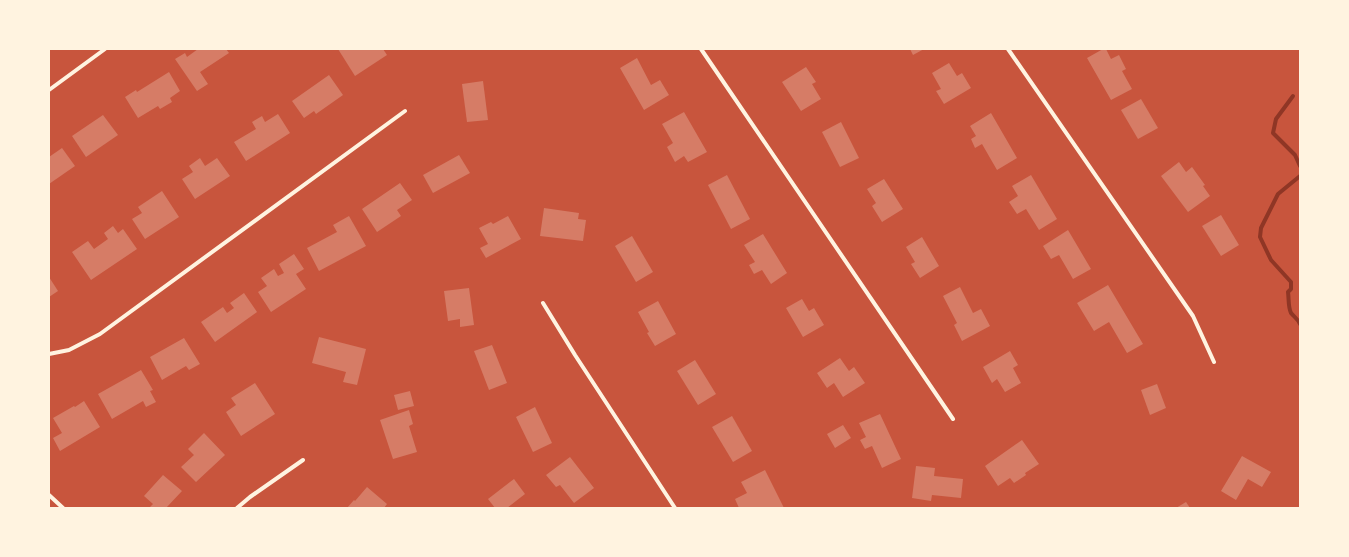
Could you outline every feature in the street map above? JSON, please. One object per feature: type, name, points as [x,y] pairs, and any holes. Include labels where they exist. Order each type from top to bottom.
[{"type":"street","points":[[49,90],[105,49]]},
{"type":"street","points":[[701,49],[953,419]]},
{"type":"street","points":[[1008,49],[1193,316],[1214,362]]},
{"type":"street","points":[[49,354],[69,350],[100,334],[405,111]]},
{"type":"street","points":[[542,303],[675,508]]},
{"type":"street","points":[[237,508],[250,497],[303,460]]},
{"type":"street","points":[[49,495],[63,508]]},
{"type":"building","points":[[198,49],[226,49],[229,53],[200,72],[208,84],[197,91],[175,59],[185,53],[187,57]]},
{"type":"building","points":[[338,49],[383,49],[387,55],[355,76]]},
{"type":"building","points":[[910,49],[924,49],[913,55]]},
{"type":"building","points":[[1103,49],[1106,49],[1111,59],[1119,55],[1126,69],[1122,71],[1132,89],[1111,100],[1087,58]]},
{"type":"building","points":[[637,58],[651,85],[660,80],[669,95],[644,110],[620,68]]},
{"type":"building","points":[[949,63],[957,76],[962,73],[971,88],[944,104],[936,91],[941,89],[932,73]]},
{"type":"building","points":[[806,67],[816,82],[812,84],[821,99],[801,111],[782,82]]},
{"type":"building","points":[[169,72],[180,91],[170,98],[172,102],[160,109],[158,106],[138,118],[125,97],[136,90],[137,92]]},
{"type":"building","points":[[329,75],[343,95],[316,114],[314,111],[304,118],[292,101]]},
{"type":"building","points":[[483,81],[488,120],[467,122],[462,84]]},
{"type":"building","points":[[1141,99],[1158,128],[1138,139],[1121,110]]},
{"type":"building","points":[[684,112],[707,152],[688,162],[684,156],[675,162],[667,147],[673,143],[662,124]]},
{"type":"building","points":[[991,113],[1017,158],[997,170],[982,144],[975,148],[971,139],[976,136],[970,126]]},
{"type":"building","points":[[278,114],[290,133],[246,161],[234,142],[256,129],[252,122],[262,116],[265,122]]},
{"type":"building","points":[[103,115],[118,135],[86,157],[72,136]]},
{"type":"building","points":[[841,122],[859,158],[840,167],[822,132]]},
{"type":"building","points":[[62,148],[75,166],[49,184],[49,157]]},
{"type":"building","points":[[459,155],[470,173],[433,193],[423,175]]},
{"type":"building","points":[[200,158],[205,166],[217,158],[230,176],[195,199],[182,179],[193,172],[189,166]]},
{"type":"building","points":[[1179,162],[1186,172],[1192,167],[1205,185],[1203,186],[1210,196],[1188,212],[1161,176]]},
{"type":"building","points":[[727,175],[750,219],[731,229],[708,185]]},
{"type":"building","points":[[1031,175],[1057,219],[1039,230],[1026,209],[1017,214],[1009,202],[1018,196],[1012,186]]},
{"type":"building","points":[[884,179],[903,209],[882,222],[872,206],[876,203],[867,189]]},
{"type":"building","points":[[400,183],[412,200],[397,210],[401,216],[377,232],[362,209]]},
{"type":"building","points":[[162,191],[179,217],[145,239],[132,219],[142,213],[138,207]]},
{"type":"building","points":[[544,208],[579,213],[578,219],[586,220],[583,241],[540,236]]},
{"type":"building","points":[[1221,215],[1239,245],[1221,256],[1202,226]]},
{"type":"building","points":[[349,216],[366,246],[319,271],[307,248],[337,232],[333,225]]},
{"type":"building","points":[[508,216],[521,239],[486,258],[480,248],[488,244],[479,228],[491,222],[493,224]]},
{"type":"building","points":[[113,226],[118,233],[123,229],[137,249],[91,280],[72,252],[88,241],[94,249],[108,239],[104,233]]},
{"type":"building","points":[[1068,230],[1091,269],[1073,279],[1059,255],[1051,259],[1043,246]]},
{"type":"building","points":[[763,234],[787,273],[771,284],[762,270],[754,274],[749,265],[755,262],[744,245]]},
{"type":"building","points":[[632,236],[653,272],[636,282],[615,246]]},
{"type":"building","points":[[922,237],[939,266],[920,278],[911,264],[915,262],[906,247]]},
{"type":"building","points":[[294,254],[304,269],[296,274],[306,289],[271,312],[258,292],[267,286],[261,278],[274,269],[278,276],[284,273],[279,264]]},
{"type":"building","points":[[49,277],[58,291],[49,297]]},
{"type":"building","points":[[1108,285],[1143,344],[1127,353],[1109,322],[1094,331],[1077,303]]},
{"type":"building","points":[[960,287],[973,313],[981,309],[990,326],[962,341],[954,325],[957,323],[943,296]]},
{"type":"building","points":[[469,288],[474,325],[460,327],[460,319],[448,321],[444,291]]},
{"type":"building","points":[[244,293],[257,312],[215,342],[201,322],[223,307],[227,313],[234,308],[230,303]]},
{"type":"building","points":[[802,299],[809,311],[814,308],[824,325],[803,337],[786,308]]},
{"type":"building","points":[[658,301],[676,334],[655,346],[647,333],[649,332],[638,312]]},
{"type":"building","points":[[319,337],[366,349],[357,385],[343,382],[346,372],[312,363]]},
{"type":"building","points":[[184,338],[200,364],[189,370],[186,366],[162,380],[150,357]]},
{"type":"building","points":[[492,345],[507,383],[489,390],[474,351]]},
{"type":"building","points":[[1010,351],[1018,365],[1013,368],[1021,383],[1005,392],[997,379],[992,383],[983,367]]},
{"type":"building","points":[[840,358],[849,371],[854,367],[865,383],[843,397],[834,383],[827,388],[817,373]]},
{"type":"building","points":[[695,360],[716,394],[698,405],[677,371]]},
{"type":"building","points":[[141,370],[153,390],[150,391],[156,402],[146,407],[143,401],[112,419],[98,394]]},
{"type":"building","points":[[255,383],[275,414],[241,436],[226,412],[236,405],[231,398]]},
{"type":"building","points":[[1157,384],[1166,408],[1150,415],[1141,390]]},
{"type":"building","points":[[410,391],[414,406],[398,410],[394,395]]},
{"type":"building","points":[[84,401],[100,427],[60,451],[53,438],[62,433],[53,418]]},
{"type":"building","points":[[535,407],[552,443],[533,452],[516,417]]},
{"type":"building","points":[[409,410],[413,424],[409,426],[417,452],[393,459],[380,420]]},
{"type":"building","points":[[880,414],[901,459],[882,468],[872,446],[865,449],[860,440],[866,437],[859,423]]},
{"type":"building","points":[[732,416],[752,451],[733,462],[712,427]]},
{"type":"building","points":[[843,425],[851,438],[835,448],[827,434]]},
{"type":"building","points":[[204,433],[225,455],[196,482],[181,467],[194,455],[188,449]]},
{"type":"building","points":[[1022,440],[1039,464],[1025,473],[1026,475],[1014,483],[1010,478],[998,486],[985,466]]},
{"type":"building","points":[[1242,456],[1271,472],[1262,487],[1248,479],[1236,500],[1221,491]]},
{"type":"building","points":[[570,457],[594,488],[574,503],[560,485],[556,487],[546,475]]},
{"type":"building","points":[[916,466],[935,468],[934,476],[963,479],[961,498],[932,495],[931,501],[912,498]]},
{"type":"building","points":[[765,470],[784,508],[739,508],[735,499],[747,493],[741,482]]},
{"type":"building","points":[[163,475],[182,491],[166,508],[149,508],[153,504],[144,496]]},
{"type":"building","points":[[514,479],[525,494],[507,508],[495,508],[488,499]]},
{"type":"building","points":[[367,487],[387,504],[384,508],[347,508],[354,500],[355,501]]},
{"type":"building","points":[[1186,502],[1190,508],[1176,508]]},
{"type":"waterway","points":[[1293,96],[1276,119],[1273,133],[1295,155],[1300,166]]},
{"type":"waterway","points":[[1300,176],[1278,194],[1261,228],[1260,237],[1271,260],[1291,282],[1291,289],[1288,292],[1289,308],[1300,324]]}]
